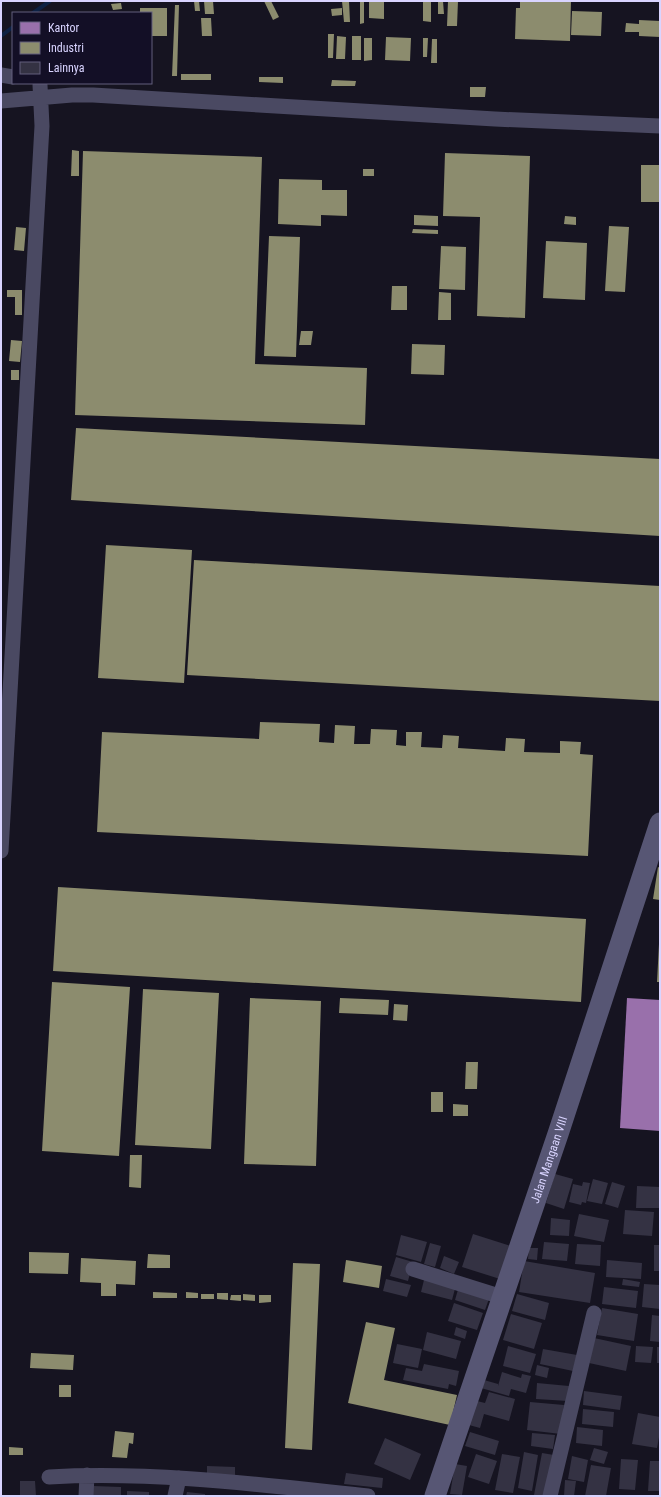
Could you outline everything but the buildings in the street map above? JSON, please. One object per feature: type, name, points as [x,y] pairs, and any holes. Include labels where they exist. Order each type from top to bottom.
[{"type":"street","points":[[1,75],[12,77]]},
{"type":"street","points":[[1,851],[42,126],[38,89]]},
{"type":"street","points":[[1,101],[38,89],[72,95],[495,119],[660,126]]},
{"type":"street","name":"Jalan Mangaan VIII","points":[[435,1496],[560,1127],[654,858],[660,823]]},
{"type":"street","points":[[413,1269],[502,1297]]},
{"type":"street","points":[[550,1496],[594,1312]]},
{"type":"street","points":[[86,1496],[87,1475]]},
{"type":"street","points":[[49,1477],[87,1475],[179,1478],[368,1496]]},
{"type":"street","points":[[174,1496],[179,1478]]},
{"type":"waterway","points":[[34,12],[50,1]]},
{"type":"waterway","points":[[1,36],[12,28]]}]
